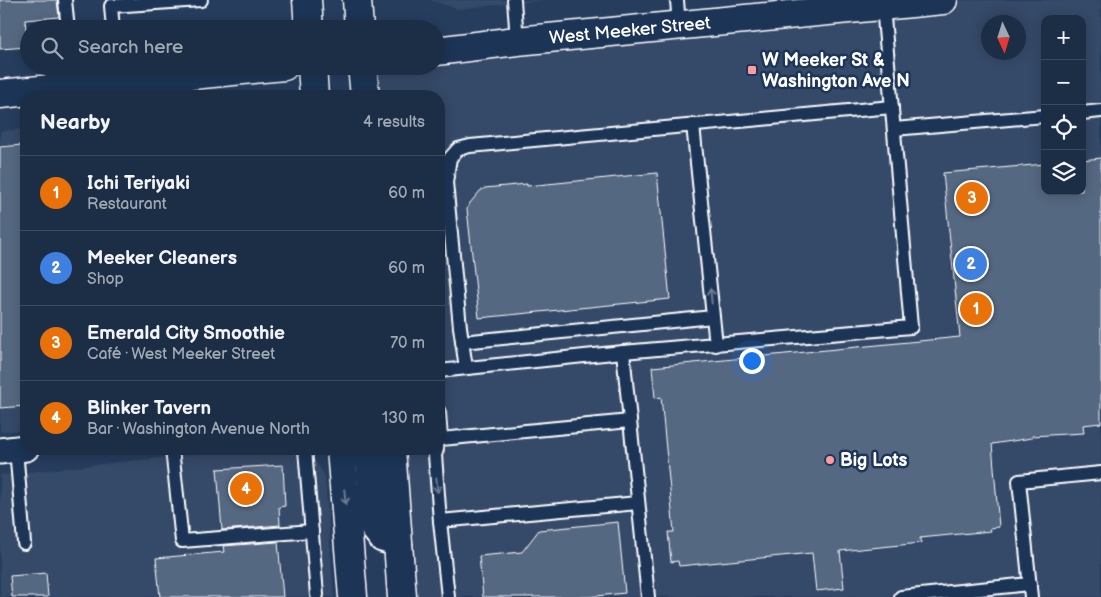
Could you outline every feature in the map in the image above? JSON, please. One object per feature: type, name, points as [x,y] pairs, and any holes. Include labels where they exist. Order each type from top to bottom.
[{"type":"main road","points":[[307,0],[308,20]]},
{"type":"main road","points":[[357,0],[358,20]]},
{"type":"main road","name":"West Meeker Street","points":[[445,50],[517,42],[678,13],[810,6],[883,6],[943,0]]},
{"type":"main road","points":[[26,90],[117,78],[159,75]]},
{"type":"main road","points":[[313,75],[314,90]]},
{"type":"main road","points":[[363,75],[364,90]]},
{"type":"main road","points":[[0,94],[20,91]]},
{"type":"main road","points":[[341,455],[353,597]]},
{"type":"main road","points":[[392,455],[402,597]]},
{"type":"street","points":[[367,455],[374,528],[382,539],[399,544]]},
{"type":"lane","points":[[65,0],[67,20]]},
{"type":"lane","points":[[112,20],[111,3],[202,0]]},
{"type":"lane","points":[[514,0],[517,42]]},
{"type":"lane","points":[[445,370],[623,352],[911,327],[883,6]]},
{"type":"lane","points":[[466,368],[460,327],[446,182],[450,158],[458,149],[470,146],[892,107]]},
{"type":"lane","points":[[1086,113],[1101,111]]},
{"type":"lane","points":[[894,129],[1041,116]]},
{"type":"lane","points":[[693,125],[716,345]]},
{"type":"lane","points":[[462,342],[713,316]]},
{"type":"lane","points":[[623,352],[648,597]]},
{"type":"lane","points":[[445,443],[630,421]]},
{"type":"lane","points":[[14,449],[24,543]]},
{"type":"lane","points":[[173,455],[182,541],[312,531]]},
{"type":"lane","points":[[306,455],[317,594]]},
{"type":"lane","points":[[435,455],[448,597]]},
{"type":"lane","points":[[1031,597],[1019,481],[1101,473]]},
{"type":"lane","points":[[440,521],[638,503]]},
{"type":"lane","points":[[901,597],[1030,584]]},
{"type":"shaded area","points":[[429,0],[546,0],[458,9]]},
{"type":"shaded area","points":[[943,0],[1101,0],[1101,597],[402,597],[391,455],[445,455],[445,90],[364,90],[363,75],[445,75],[445,50]]},
{"type":"shaded area","points":[[20,129],[20,430],[0,432],[0,131]]},
{"type":"shaded area","points":[[186,455],[308,455],[314,459],[325,476],[334,597],[0,597],[0,475]]},
{"type":"building","points":[[0,0],[57,0],[59,17],[20,20],[20,48],[0,49]]},
{"type":"building","points":[[20,145],[20,406],[0,408],[0,147]]},
{"type":"building","name":"Big Lots","points":[[1101,158],[1101,423],[1083,425],[1084,433],[1032,436],[1032,438],[992,444],[999,527],[990,528],[991,531],[920,538],[921,543],[840,551],[844,588],[816,591],[812,553],[679,566],[678,561],[671,562],[668,532],[674,532],[661,397],[655,398],[652,367],[960,337],[943,173],[1041,164],[1041,195],[1086,195],[1086,160]]},
{"type":"building","points":[[657,173],[670,299],[479,318],[467,209],[480,191],[485,188],[527,184],[527,186]]},
{"type":"building","points":[[283,465],[285,506],[279,507],[280,525],[222,530],[217,469]]},
{"type":"building","points":[[618,522],[625,593],[587,597],[483,597],[479,556],[522,552],[539,530]]},
{"type":"building","points":[[278,542],[283,597],[160,597],[156,558],[224,552],[223,546]]},
{"type":"building","points":[[46,573],[48,597],[12,597],[10,576]]},
{"type":"place","name":"W Meeker St & Washington Ave N","points":[[752,70]]},
{"type":"place","name":"Emerald City Smoothie","points":[[972,198]]},
{"type":"place","name":"Meeker Cleaners","points":[[971,264]]},
{"type":"place","name":"Ichi Teriyaki","points":[[976,309]]},
{"type":"place","name":"Big Lots","points":[[830,460]]},
{"type":"place","name":"Blinker Tavern","points":[[246,489]]}]
